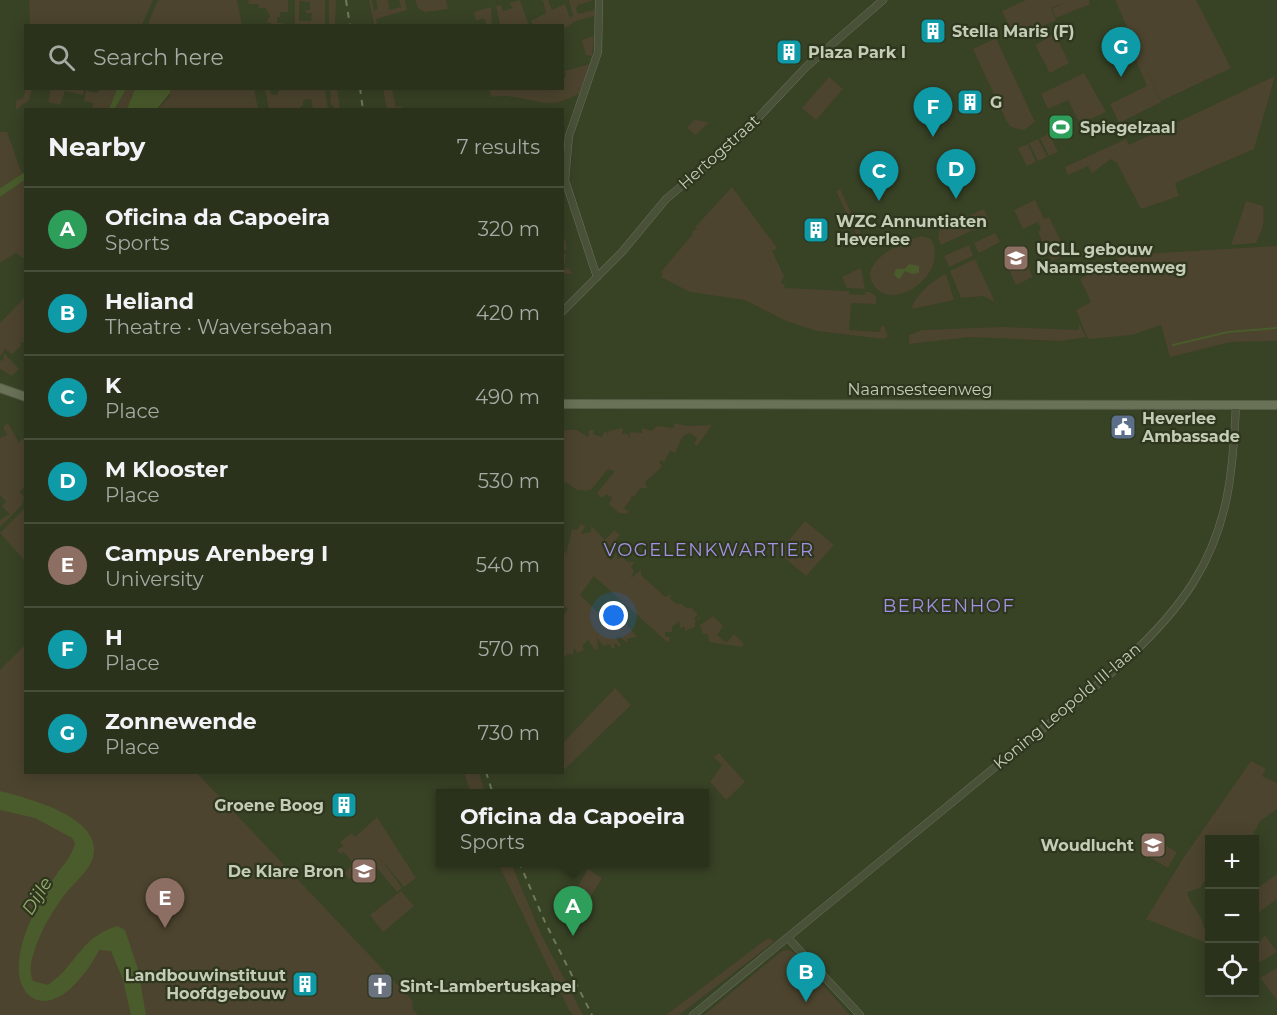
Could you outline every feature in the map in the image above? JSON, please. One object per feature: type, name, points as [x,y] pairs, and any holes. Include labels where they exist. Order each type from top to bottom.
[{"type":"main road","points":[[0,388],[24,396]]},
{"type":"main road","points":[[0,394],[24,400]]},
{"type":"main road","name":"Naamsesteenweg","points":[[564,404],[1277,405]]},
{"type":"street","points":[[597,278],[565,180],[569,136],[598,52],[599,0]]},
{"type":"street","name":"Hertogstraat","points":[[564,310],[597,278],[666,199],[732,144],[806,67],[883,0]]},
{"type":"street","name":"Koning Leopold III-laan","points":[[693,1015],[1054,719],[1157,629],[1194,582],[1219,527],[1234,463],[1236,405]]},
{"type":"street","points":[[788,938],[860,1015]]},
{"type":"shaded area","points":[[29,0],[153,0],[142,24],[30,24]]},
{"type":"shaded area","points":[[158,0],[237,0],[242,24],[148,24]]},
{"type":"shaded area","points":[[248,0],[288,0],[288,12],[280,12],[280,17],[277,17],[277,22],[284,24],[267,22],[270,16],[266,8],[259,8],[258,4],[249,4]]},
{"type":"shaded area","points":[[295,0],[325,0],[325,24],[295,24]],"holes":[[[299,1],[310,2],[310,10],[306,10],[306,13],[312,13],[311,21],[299,21]]]},
{"type":"shaded area","points":[[329,0],[336,0],[335,24],[329,24]]},
{"type":"shaded area","points":[[369,0],[372,0],[374,11],[378,9],[376,0],[388,0],[389,10],[401,7],[399,0],[405,0],[407,10],[376,19],[377,24],[374,24]]},
{"type":"shaded area","points":[[415,0],[446,0],[448,9],[424,12],[418,8]]},
{"type":"shaded area","points":[[520,0],[529,24],[500,24],[496,6],[501,5],[503,11],[513,8],[509,3]]},
{"type":"shaded area","points":[[540,0],[548,0],[552,10],[565,4],[570,18],[573,16],[569,0],[594,0],[578,5],[576,9],[578,14],[594,10],[594,16],[576,21],[564,28],[564,24],[532,24],[531,21],[546,13],[543,1]]},
{"type":"shaded area","points":[[1026,0],[1089,0],[1090,4],[1056,18],[1052,9],[1064,3],[1051,8],[1056,20],[1015,39],[1002,11]]},
{"type":"shaded area","points":[[1115,0],[1196,0],[1231,68],[1161,101],[1138,52],[1161,102],[1119,123],[1110,104],[1147,86],[1133,53],[1138,51],[1136,47],[1121,54],[1115,41],[1130,35],[1133,40]]},
{"type":"shaded area","points":[[491,7],[492,24],[487,24],[484,18],[476,21],[474,12]]},
{"type":"shaded area","points":[[1055,34],[1069,63],[1050,73],[1035,45]]},
{"type":"shaded area","points":[[594,36],[592,56],[586,55],[582,40]]},
{"type":"shaded area","points":[[996,38],[1035,122],[1024,130],[1011,127],[1007,122],[973,49]]},
{"type":"shaded area","points":[[590,64],[579,94],[562,101],[544,103],[507,96],[491,97],[490,90],[564,90],[565,71]]},
{"type":"shaded area","points":[[1084,73],[1106,112],[1080,124],[1068,100],[1048,109],[1041,94]]},
{"type":"shaded area","points":[[1275,76],[1254,149],[1175,183],[1179,196],[1141,209],[1117,163],[1111,159],[1092,173],[1088,166],[1068,175],[1065,167],[1126,139],[1129,145]]},
{"type":"shaded area","points":[[829,77],[843,89],[816,120],[802,108]]},
{"type":"shaded area","points":[[26,90],[32,90],[29,100],[16,110],[16,101],[23,98]]},
{"type":"shaded area","points":[[51,90],[84,90],[83,95],[65,91],[60,105],[48,102]]},
{"type":"shaded area","points":[[99,90],[117,90],[109,108],[92,108],[93,103],[84,101],[86,91],[98,93]]},
{"type":"shaded area","points":[[117,90],[125,90],[116,108],[109,108]]},
{"type":"shaded area","points":[[125,90],[135,90],[127,108],[116,108]]},
{"type":"shaded area","points":[[135,90],[170,90],[158,108],[127,108]]},
{"type":"shaded area","points":[[170,90],[254,90],[258,108],[159,108],[170,96]]},
{"type":"shaded area","points":[[265,90],[270,90],[272,95],[277,95],[280,90],[325,90],[328,108],[313,108],[311,99],[303,100],[303,106],[300,108],[269,108]]},
{"type":"shaded area","points":[[330,90],[337,90],[340,108],[334,108],[334,105],[331,105]]},
{"type":"shaded area","points":[[383,90],[392,90],[396,107],[401,106],[402,108],[387,108]]},
{"type":"shaded area","points":[[694,120],[709,122],[696,135],[687,128]]},
{"type":"shaded area","points":[[0,132],[7,132],[22,174],[0,188]]},
{"type":"shaded area","points":[[1049,134],[1058,152],[1049,156],[1040,138]]},
{"type":"shaded area","points":[[1038,139],[1047,157],[1038,161],[1029,143]]},
{"type":"shaded area","points":[[1028,144],[1036,162],[1027,166],[1018,148]]},
{"type":"shaded area","points":[[24,173],[24,181],[0,197],[0,188]]},
{"type":"shaded area","points":[[24,181],[24,258],[16,253],[0,263],[0,197]]},
{"type":"shaded area","points":[[732,187],[777,248],[772,251],[784,276],[781,282],[785,285],[784,288],[849,291],[849,294],[865,295],[865,292],[870,292],[876,297],[876,304],[851,303],[849,330],[880,332],[881,326],[884,326],[888,336],[884,339],[817,331],[786,321],[745,300],[690,292],[661,277],[663,274],[661,272],[692,235],[693,230],[697,230],[695,227]]},
{"type":"shaded area","points":[[840,189],[864,240],[860,242],[836,191]]},
{"type":"shaded area","points":[[1035,200],[1044,219],[1049,217],[1067,254],[1052,261],[1038,232],[1041,230],[1038,222],[1023,229],[1014,210]]},
{"type":"shaded area","points":[[1246,201],[1263,206],[1262,230],[1256,243],[1231,245]]},
{"type":"shaded area","points":[[984,209],[990,222],[941,245],[938,238],[940,229],[955,225],[954,222]]},
{"type":"shaded area","points":[[995,233],[1000,242],[979,253],[974,243]]},
{"type":"shaded area","points":[[922,236],[931,239],[935,254],[932,268],[924,280],[912,289],[899,294],[887,294],[876,289],[870,276],[875,262],[898,245]]},
{"type":"shaded area","points":[[969,245],[973,256],[949,267],[944,256]]},
{"type":"shaded area","points":[[1277,246],[1277,341],[1230,342],[1170,357],[1161,325],[1132,335],[1088,339],[1076,310],[1091,302],[1080,279],[1124,255]]},
{"type":"shaded area","points":[[1022,255],[1033,277],[1016,285],[1006,263]]},
{"type":"shaded area","points":[[975,259],[995,302],[983,296],[961,298],[950,271]]},
{"type":"shaded area","points":[[909,264],[919,266],[919,273],[912,274],[905,271],[900,279],[897,278],[894,274],[896,269],[905,269]]},
{"type":"shaded area","points":[[569,268],[572,274],[564,274],[564,269]]},
{"type":"shaded area","points":[[861,268],[865,289],[847,288],[842,277]]},
{"type":"shaded area","points":[[946,274],[954,300],[912,309],[920,294]]},
{"type":"shaded area","points":[[24,298],[24,342],[20,342],[21,346],[12,354],[5,349],[0,357],[0,323]]},
{"type":"shaded area","points":[[1079,323],[1086,337],[1061,341],[970,337],[909,344],[909,335],[922,330],[1002,327],[1079,330]]},
{"type":"shaded area","points":[[4,353],[19,369],[12,376],[0,369],[0,360],[3,361]]},
{"type":"shaded area","points":[[8,423],[19,443],[22,438],[24,440],[24,487],[19,492],[24,497],[22,505],[0,527],[0,520],[10,514],[2,506],[6,502],[0,495],[0,438],[7,435],[3,427]]},
{"type":"shaded area","points":[[674,423],[687,426],[712,425],[697,446],[694,444],[697,438],[690,433],[683,436],[675,453],[670,451],[664,462],[661,460],[659,463],[662,466],[660,469],[645,482],[647,488],[640,488],[635,496],[630,496],[632,498],[624,508],[629,512],[627,514],[619,513],[609,504],[612,498],[606,494],[602,498],[597,493],[615,471],[608,469],[591,490],[586,490],[585,493],[584,490],[577,490],[564,484],[564,430],[577,430],[588,437],[589,430],[594,430],[593,434],[602,437],[604,432],[607,432],[607,437],[609,431],[623,428],[622,434],[628,434],[630,439],[630,432],[642,433],[642,428],[651,431],[657,426],[674,428]]},
{"type":"shaded area","points":[[24,509],[24,560],[0,533]]},
{"type":"shaded area","points":[[805,521],[834,545],[806,576],[781,555],[781,549]]},
{"type":"shaded area","points":[[581,524],[585,526],[581,534],[591,532],[591,526],[605,540],[614,530],[620,535],[610,547],[613,551],[609,556],[610,560],[617,552],[617,559],[627,555],[624,559],[628,562],[630,560],[629,564],[632,561],[634,563],[631,567],[634,571],[631,578],[641,570],[641,575],[665,597],[671,594],[670,599],[678,605],[680,603],[688,609],[690,607],[698,614],[694,619],[696,621],[699,616],[701,617],[695,622],[695,627],[685,631],[685,627],[682,627],[681,631],[679,621],[672,627],[672,632],[665,632],[665,637],[670,637],[667,642],[594,576],[580,595],[615,630],[624,621],[637,637],[628,638],[627,643],[619,636],[616,638],[621,645],[619,647],[614,643],[615,648],[612,648],[610,644],[603,646],[597,638],[598,649],[595,650],[588,640],[582,646],[584,650],[577,653],[574,647],[573,655],[568,654],[564,657],[564,615],[568,609],[564,606],[564,551],[566,554],[572,529],[577,530]]},
{"type":"shaded area","points":[[713,616],[723,626],[717,635],[726,643],[734,634],[744,644],[742,647],[709,642],[708,634],[703,634],[700,625]]},
{"type":"shaded area","points":[[24,646],[24,774],[198,774],[413,1001],[412,1008],[418,1015],[0,1015],[0,670]]},
{"type":"shaded area","points":[[615,688],[631,705],[564,770],[564,742]]},
{"type":"shaded area","points":[[719,753],[745,782],[726,800],[710,782],[722,765],[714,757]]},
{"type":"shaded area","points":[[1251,761],[1266,769],[1262,776],[1277,783],[1277,809],[1260,821],[1253,835],[1205,835],[1205,880],[1200,888],[1187,892],[1205,929],[1205,942],[1146,919],[1184,857]]},
{"type":"shaded area","points":[[464,774],[479,774],[484,789],[470,789]]},
{"type":"shaded area","name":"Dijle","points":[[0,791],[44,804],[76,820],[87,831],[93,843],[91,862],[63,897],[41,933],[31,963],[33,981],[48,985],[94,938],[117,926],[125,930],[138,969],[146,1015],[131,1015],[123,980],[111,951],[99,950],[80,979],[62,995],[52,1000],[41,1001],[31,997],[22,986],[19,972],[20,956],[30,921],[75,843],[72,838],[35,818],[0,810]]},
{"type":"shaded area","points":[[377,817],[416,878],[404,887],[381,859],[402,888],[397,892],[374,864],[349,879],[344,873],[354,864],[344,852],[340,854],[337,850],[343,846],[340,842],[351,833],[355,837]]},
{"type":"shaded area","points":[[1149,836],[1177,852],[1168,868],[1140,852]]},
{"type":"shaded area","points":[[500,867],[513,867],[540,932],[583,1015],[573,1015]]},
{"type":"shaded area","points":[[588,869],[602,878],[584,908],[570,900]]},
{"type":"shaded area","points":[[1277,874],[1277,899],[1259,912],[1259,889]]},
{"type":"shaded area","points":[[401,891],[414,906],[383,932],[370,915]]},
{"type":"shaded area","points":[[1265,935],[1277,952],[1259,962],[1259,942]]},
{"type":"shaded area","points":[[768,938],[775,941],[679,1015],[666,1015]]},
{"type":"shaded area","points":[[782,951],[793,952],[850,1015],[704,1015]]},
{"type":"shaded area","points":[[1277,968],[1277,1000],[1260,978]]},
{"type":"waterway","points":[[1173,345],[1228,332],[1277,328]]},
{"type":"railway","points":[[346,0],[350,24]]},
{"type":"railway","points":[[360,90],[363,108]]},
{"type":"railway","points":[[487,774],[491,789]]},
{"type":"railway","points":[[521,867],[545,922],[592,1015]]},
{"type":"place","name":"Stella Maris (F)","points":[[933,31]]},
{"type":"place","name":"Plaza Park I","points":[[789,52]]},
{"type":"place","name":"Zonnewende","points":[[1121,77]]},
{"type":"place","name":"G","points":[[970,102]]},
{"type":"place","name":"Spiegelzaal","points":[[1061,127]]},
{"type":"place","name":"H","points":[[933,137]]},
{"type":"place","name":"M Klooster","points":[[956,199]]},
{"type":"place","name":"K","points":[[879,201]]},
{"type":"place","name":"WZC Annuntiaten Heverlee","points":[[816,230]]},
{"type":"place","name":"UCLL gebouw Naamsesteenweg","points":[[1016,258]]},
{"type":"place","name":"Heverlee Ambassade","points":[[1123,427]]},
{"type":"place","name":"Groene Boog","points":[[344,805]]},
{"type":"place","name":"Woudlucht","points":[[1153,845]]},
{"type":"place","name":"De Klare Bron","points":[[364,871]]},
{"type":"place","name":"Campus Arenberg I","points":[[165,928]]},
{"type":"place","name":"Oficina da Capoeira","points":[[573,936]]},
{"type":"place","name":"Landbouwinstituut Hoofdgebouw","points":[[305,984]]},
{"type":"place","name":"Sint-Lambertuskapel","points":[[380,986]]},
{"type":"place","name":"Heliand","points":[[806,1002]]},
{"type":"district","name":"VOGELENKWARTIER","points":[[709,550]]},
{"type":"district","name":"BERKENHOF","points":[[949,606]]}]
